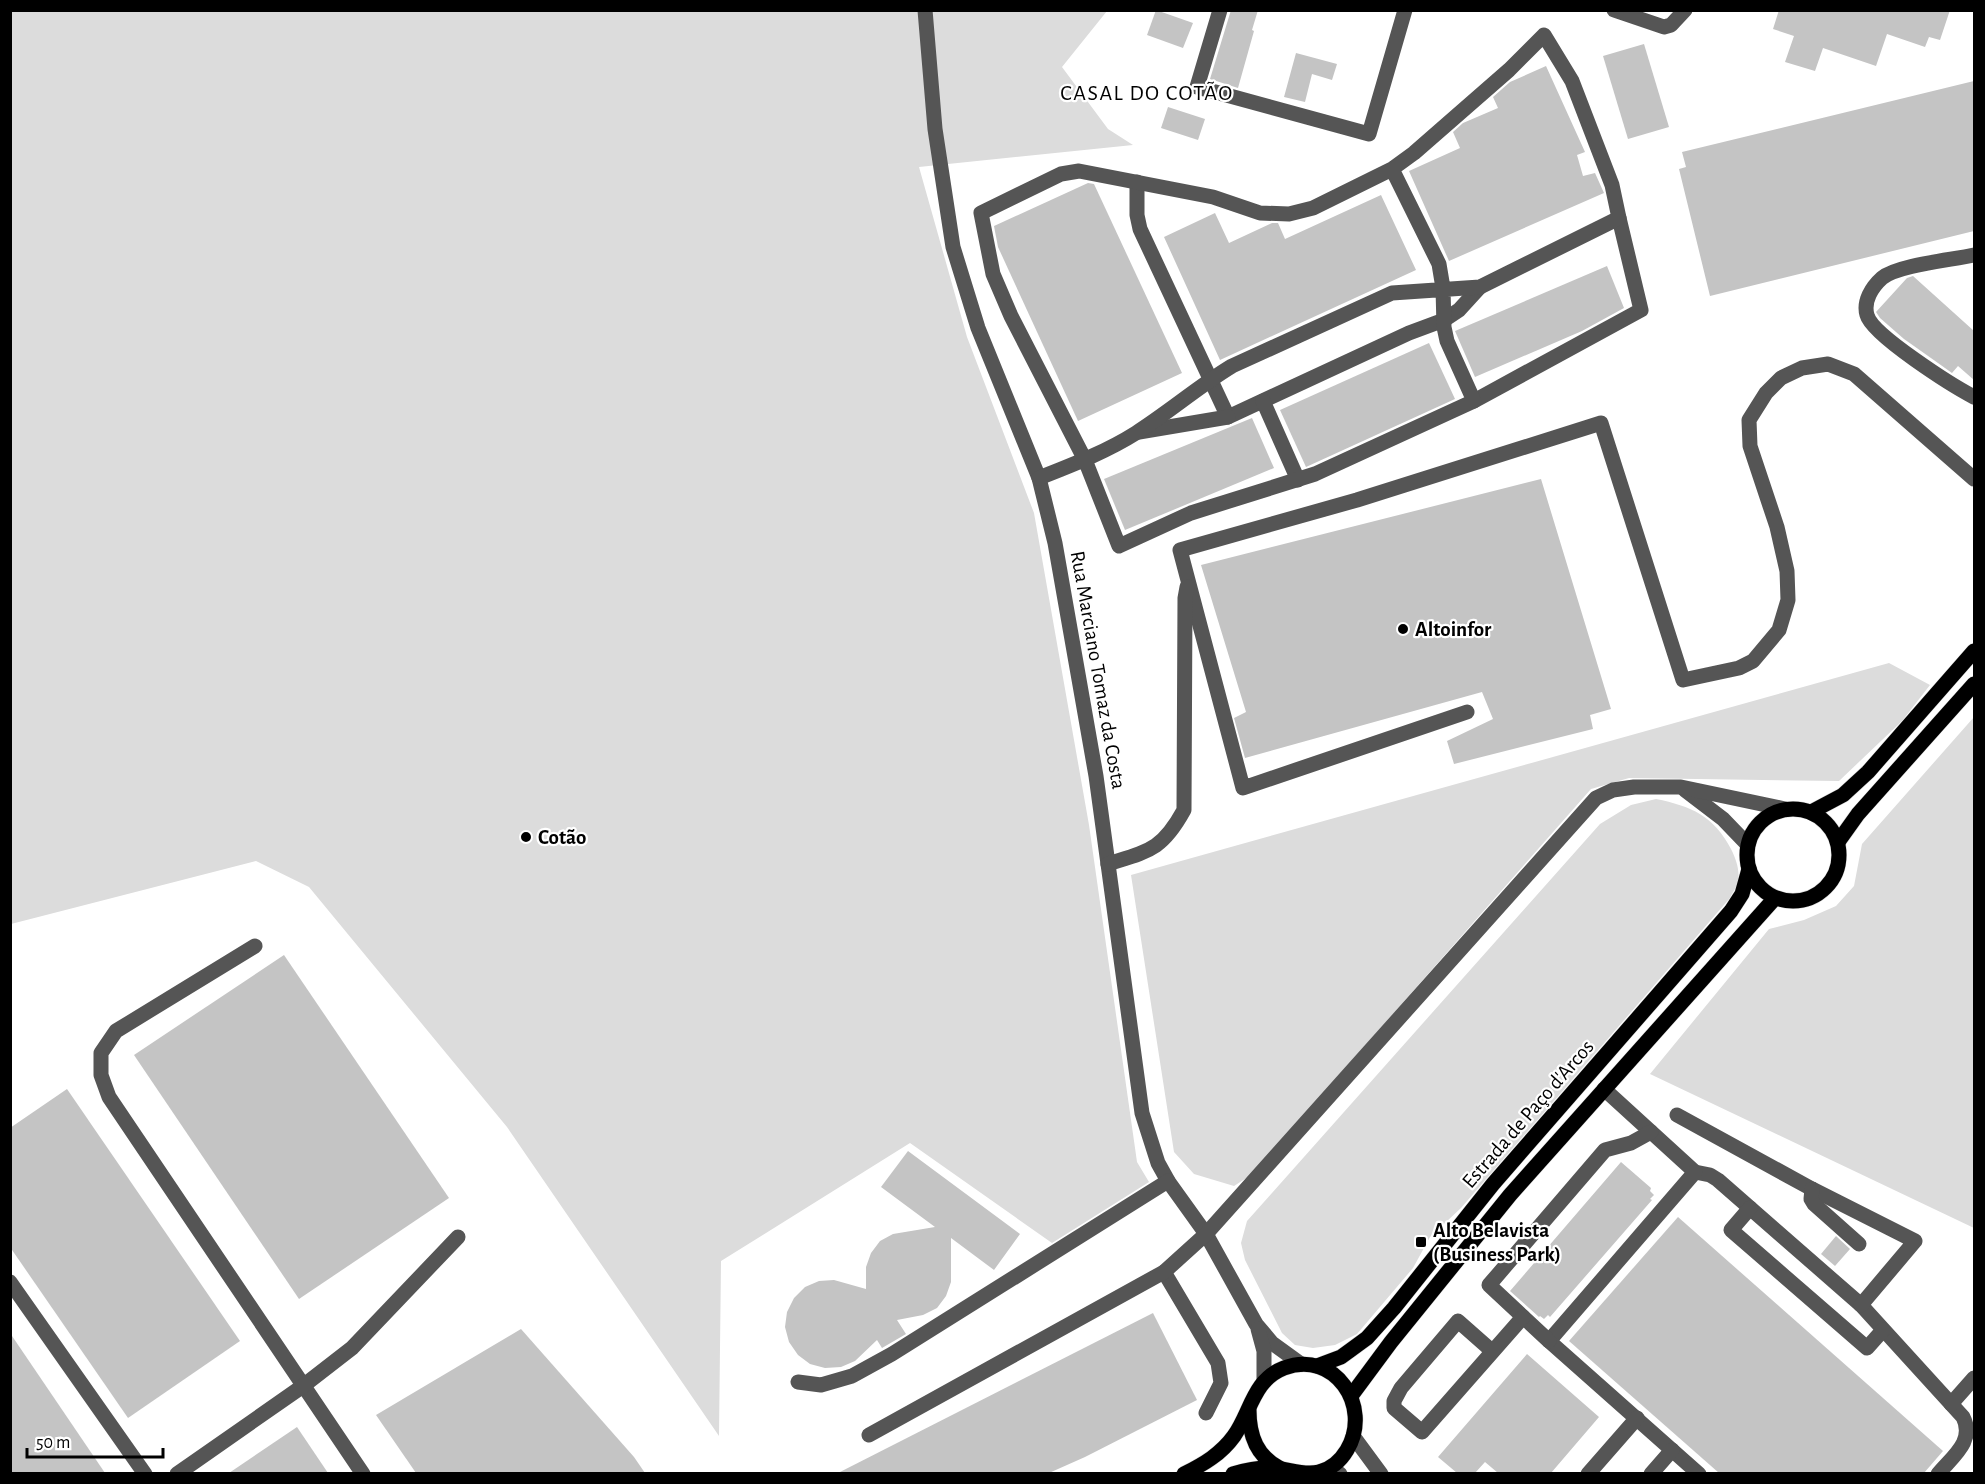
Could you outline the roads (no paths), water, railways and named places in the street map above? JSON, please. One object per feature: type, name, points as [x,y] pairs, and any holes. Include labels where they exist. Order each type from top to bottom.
[{"type":"main road","points":[[1811,812],[1843,795],[1868,772],[1974,651]]},
{"type":"main road","points":[[1838,842],[1858,813],[1974,684]]},
{"type":"main road","points":[[1748,845],[1758,824],[1770,814],[1785,808],[1801,809],[1824,820],[1833,830],[1838,842],[1840,857],[1837,872],[1830,885],[1819,894],[1805,900],[1790,902],[1775,898],[1765,892],[1756,883],[1749,869]]},
{"type":"main road","name":"Estrada de Paço d'Arcos","points":[[1317,1366],[1341,1357],[1359,1344],[1394,1308],[1493,1184],[1731,910],[1742,894],[1749,869],[1746,853],[1748,845]]},
{"type":"main road","name":"Estrada de Paço d'Arcos","points":[[1264,1381],[1277,1371],[1301,1364],[1317,1366],[1330,1372],[1343,1383],[1351,1396],[1391,1342],[1510,1195],[1775,898]]},
{"type":"main road","points":[[1184,1473],[1212,1459],[1224,1448],[1241,1425],[1253,1396],[1264,1381]]},
{"type":"main road","points":[[1233,1473],[1274,1468],[1309,1473],[1319,1472],[1333,1466],[1343,1455],[1353,1436],[1356,1409],[1351,1396]]},
{"type":"main road","points":[[1249,1408],[1250,1432],[1256,1446],[1263,1457],[1284,1470]]},
{"type":"street","name":"Rua Marciano Tomaz da Costa","points":[[925,10],[935,129],[953,247],[978,328],[1039,478],[1055,543],[1079,676],[1108,864],[1142,1113],[1158,1163],[1206,1234],[1256,1324],[1272,1343],[1301,1364]]},
{"type":"street","points":[[1220,10],[1197,87],[1369,134],[1405,10]]},
{"type":"street","points":[[1614,10],[1664,27],[1671,26],[1685,10]]},
{"type":"street","points":[[1544,35],[1572,81],[1612,186],[1641,310],[1474,401],[1315,474],[1191,513],[1119,546],[1085,460],[1011,316],[993,274],[981,213],[1061,174],[1079,171],[1213,197],[1260,213],[1288,214],[1313,208],[1392,169],[1414,153],[1501,77],[1544,35]]},
{"type":"street","points":[[1392,169],[1438,264],[1443,288],[1447,340],[1474,401]]},
{"type":"street","points":[[1137,182],[1137,215],[1140,230],[1228,417]]},
{"type":"street","points":[[1136,433],[1228,417],[1409,333],[1444,320],[1459,310],[1480,286],[1619,218]]},
{"type":"street","points":[[1974,255],[1899,270],[1883,278],[1871,290],[1866,304],[1867,316],[1887,338],[1951,384],[1974,397]]},
{"type":"street","points":[[1039,478],[1085,460],[1136,433],[1232,366],[1392,293],[1480,286]]},
{"type":"street","points":[[1467,712],[1243,788],[1180,550],[1357,500],[1601,423],[1683,680],[1739,668],[1754,661],[1779,630],[1788,600],[1787,571],[1777,527],[1750,446],[1749,420],[1766,393],[1780,378],[1802,368],[1828,364],[1854,374],[1974,478]]},
{"type":"street","points":[[1263,401],[1298,480]]},
{"type":"street","points":[[1108,864],[1142,854],[1164,842],[1184,810],[1185,598],[1189,579]]},
{"type":"street","points":[[869,1435],[1164,1272],[1206,1234],[1596,798],[1613,790],[1634,787],[1681,787],[1785,808]]},
{"type":"street","points":[[1681,787],[1723,819],[1748,845]]},
{"type":"street","points":[[255,946],[116,1031],[101,1053],[101,1075],[109,1097],[363,1473]]},
{"type":"street","points":[[1604,1089],[1695,1172],[1710,1175],[1718,1180],[1861,1305],[1951,1404],[1968,1427],[1967,1436],[1964,1444],[1938,1473]]},
{"type":"street","points":[[1677,1115],[1812,1189],[1915,1241],[1861,1305]]},
{"type":"street","points":[[1651,1132],[1631,1143],[1605,1150],[1489,1285],[1522,1317],[1699,1473]]},
{"type":"street","points":[[1549,1341],[1695,1172]]},
{"type":"street","points":[[798,1382],[821,1385],[852,1376],[892,1354],[1168,1180]]},
{"type":"street","points":[[1812,1189],[1811,1199],[1814,1204],[1859,1244]]},
{"type":"street","points":[[1750,1208],[1731,1230],[1867,1348],[1883,1330]]},
{"type":"street","points":[[177,1473],[303,1386],[352,1348],[458,1237]]},
{"type":"street","points":[[1164,1272],[1218,1363],[1221,1383],[1206,1413]]},
{"type":"street","points":[[10,1282],[145,1473]]},
{"type":"street","points":[[1492,1351],[1458,1321],[1401,1388],[1394,1401],[1394,1408],[1422,1432],[1522,1317]]},
{"type":"street","name":"Rua Marciano Tomaz da Costa","points":[[1256,1324],[1264,1351],[1264,1381]]},
{"type":"street","points":[[1951,1404],[1974,1378]]},
{"type":"street","points":[[1588,1473],[1637,1419]]},
{"type":"street","points":[[1353,1436],[1381,1473]]},
{"type":"street","points":[[1651,1473],[1672,1450]]},
{"type":"street","points":[[1319,1472],[1340,1473]]},
{"type":"place","name":"Altoinfor","points":[[1403,629]]},
{"type":"place","name":"Cotão","points":[[526,837]]},
{"type":"place","name":"Alto Belavista (Business Park)","points":[[1421,1242]]},
{"type":"district","name":"CASAL DO COTÃO","points":[[1147,93]]}]
